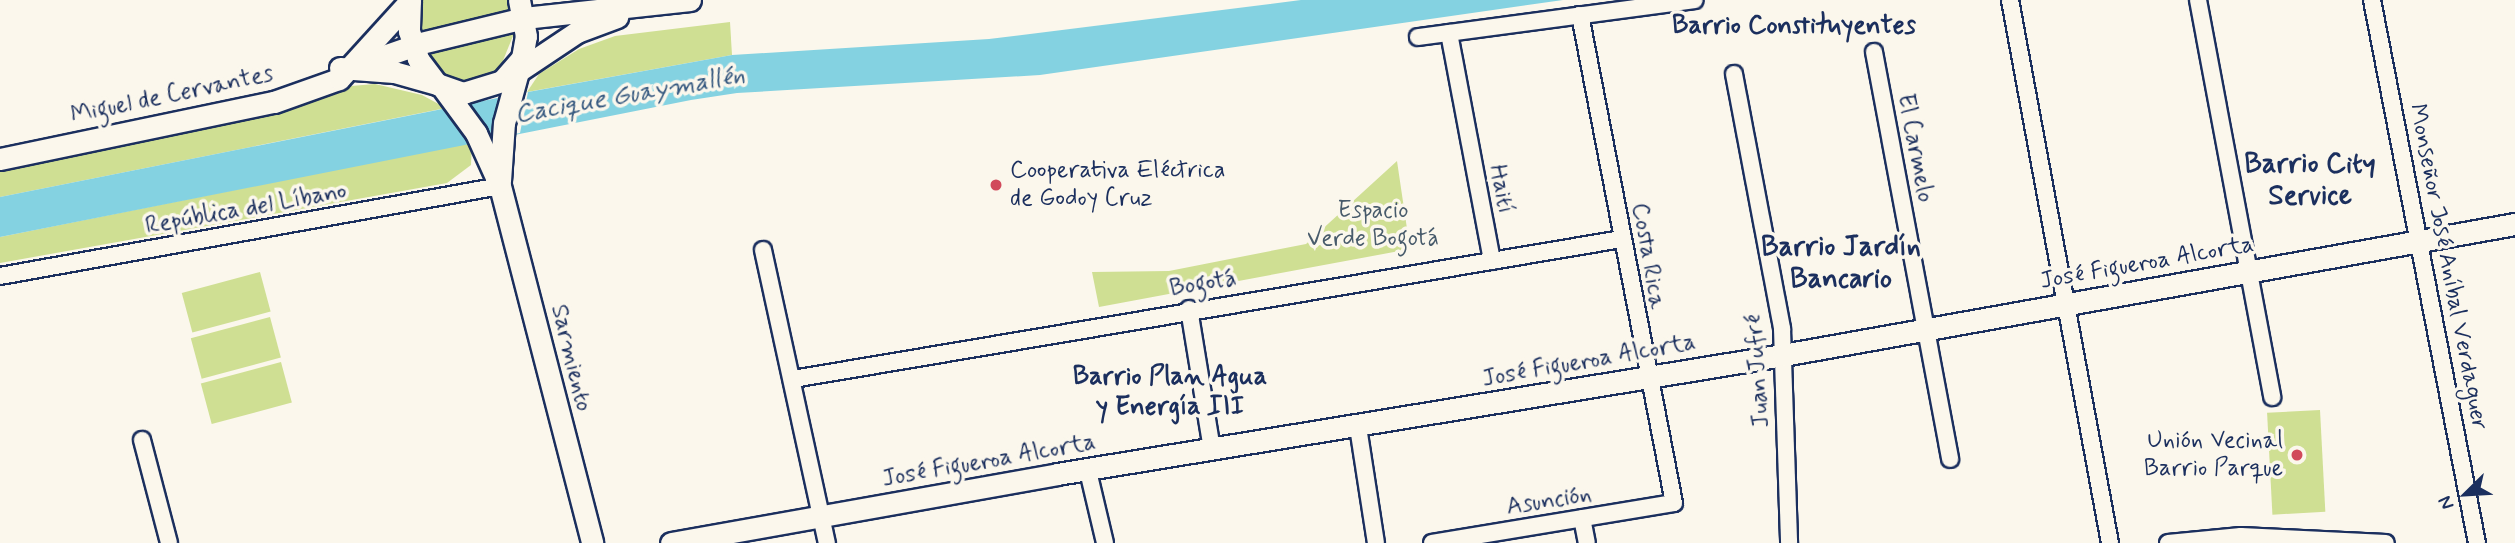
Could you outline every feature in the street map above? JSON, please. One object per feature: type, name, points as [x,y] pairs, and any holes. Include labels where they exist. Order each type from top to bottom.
[{"type":"main road","name":"Miguel de Cervantes","points":[[0,159],[274,102],[339,79],[410,0]]},
{"type":"main road","points":[[410,0],[412,46],[440,86]]},
{"type":"main road","name":"Miguel de Cervantes","points":[[0,146],[349,68],[522,9],[690,0]]},
{"type":"main road","name":"Miguel de Cervantes","points":[[349,68],[394,72],[470,92],[516,77],[578,32],[634,3]]},
{"type":"main road","name":"Sarmiento","points":[[500,186],[503,136],[516,77],[522,9]]},
{"type":"main road","name":"Sarmiento","points":[[440,86],[458,106],[480,140],[500,186],[592,543]]},
{"type":"main road","name":"José Figueroa Alcorta","points":[[671,543],[1783,355],[2515,223]]},
{"type":"street","points":[[1418,37],[1695,0]]},
{"type":"street","points":[[2010,0],[2110,543]]},
{"type":"street","points":[[2198,0],[2272,397]]},
{"type":"street","name":"Monseñor José Aníbal Verdaguer","points":[[2372,0],[2421,239],[2477,543]]},
{"type":"street","name":"Costa Rica","points":[[1580,15],[1674,503]]},
{"type":"street","name":"Haití","points":[[1449,33],[1492,261]]},
{"type":"street","name":"El Carmelo","points":[[1874,52],[1950,459]]},
{"type":"street","name":"Juan Jufré","points":[[1734,74],[1783,355],[1789,543]]},
{"type":"street","name":"República del Líbano","points":[[0,276],[500,186]]},
{"type":"street","name":"Bogotá","points":[[793,379],[1189,309],[1622,239]]},
{"type":"street","points":[[763,250],[782,327],[827,543]]},
{"type":"street","points":[[1189,309],[1212,450]]},
{"type":"street","points":[[1358,426],[1376,543]]},
{"type":"street","points":[[142,440],[169,543]]},
{"type":"street","points":[[1088,471],[1105,543]]},
{"type":"street","name":"Asunción","points":[[1432,543],[1674,503]]},
{"type":"street","points":[[1582,518],[1587,543]]},
{"type":"street","points":[[2168,543],[2241,536],[2386,543]]},
{"type":"green space","points":[[420,0],[511,0],[513,10],[419,34]]},
{"type":"green space","points":[[730,22],[732,55],[527,92],[539,74],[579,49],[615,36]]},
{"type":"green space","points":[[515,31],[500,68],[466,84],[448,78],[424,52]]},
{"type":"green space","points":[[375,84],[422,95],[446,108],[0,197],[0,168],[281,110],[351,86]]},
{"type":"green space","points":[[472,142],[471,165],[447,183],[0,263],[0,237]]},
{"type":"green space","name":"Espacio Verde Bogotá","points":[[1397,161],[1410,249],[1099,307],[1092,272],[1169,271],[1306,244]]},
{"type":"green space","points":[[260,272],[271,312],[192,333],[182,293]]},
{"type":"green space","points":[[270,317],[281,358],[202,379],[191,338]]},
{"type":"green space","points":[[281,362],[292,403],[212,424],[201,383]]},
{"type":"green space","name":"Unión Vecinal Barrio Parque","points":[[2320,410],[2325,512],[2272,515],[2267,413]]},
{"type":"water","name":"Cacique Guaymallén","points":[[1301,0],[1563,0],[1040,75],[737,93],[0,237],[0,197],[528,92],[732,55],[989,39]]},
{"type":"pier","points":[[528,92],[520,133],[472,142],[446,108],[469,104],[490,136],[498,98]]},
{"type":"place","name":"Cooperativa Eléctrica de Godoy Cruz","points":[[996,185]]},
{"type":"place","name":"Unión Vecinal Barrio Parque","points":[[2297,455]]},
{"type":"district","name":"Barrio Constituyentes","points":[[1794,27]]},
{"type":"district","name":"Barrio City Service","points":[[2310,181]]},
{"type":"district","name":"Barrio Jardín Bancario","points":[[1841,264]]},
{"type":"district","name":"Barrio Plan Agua y Energía III","points":[[1170,393]]}]
